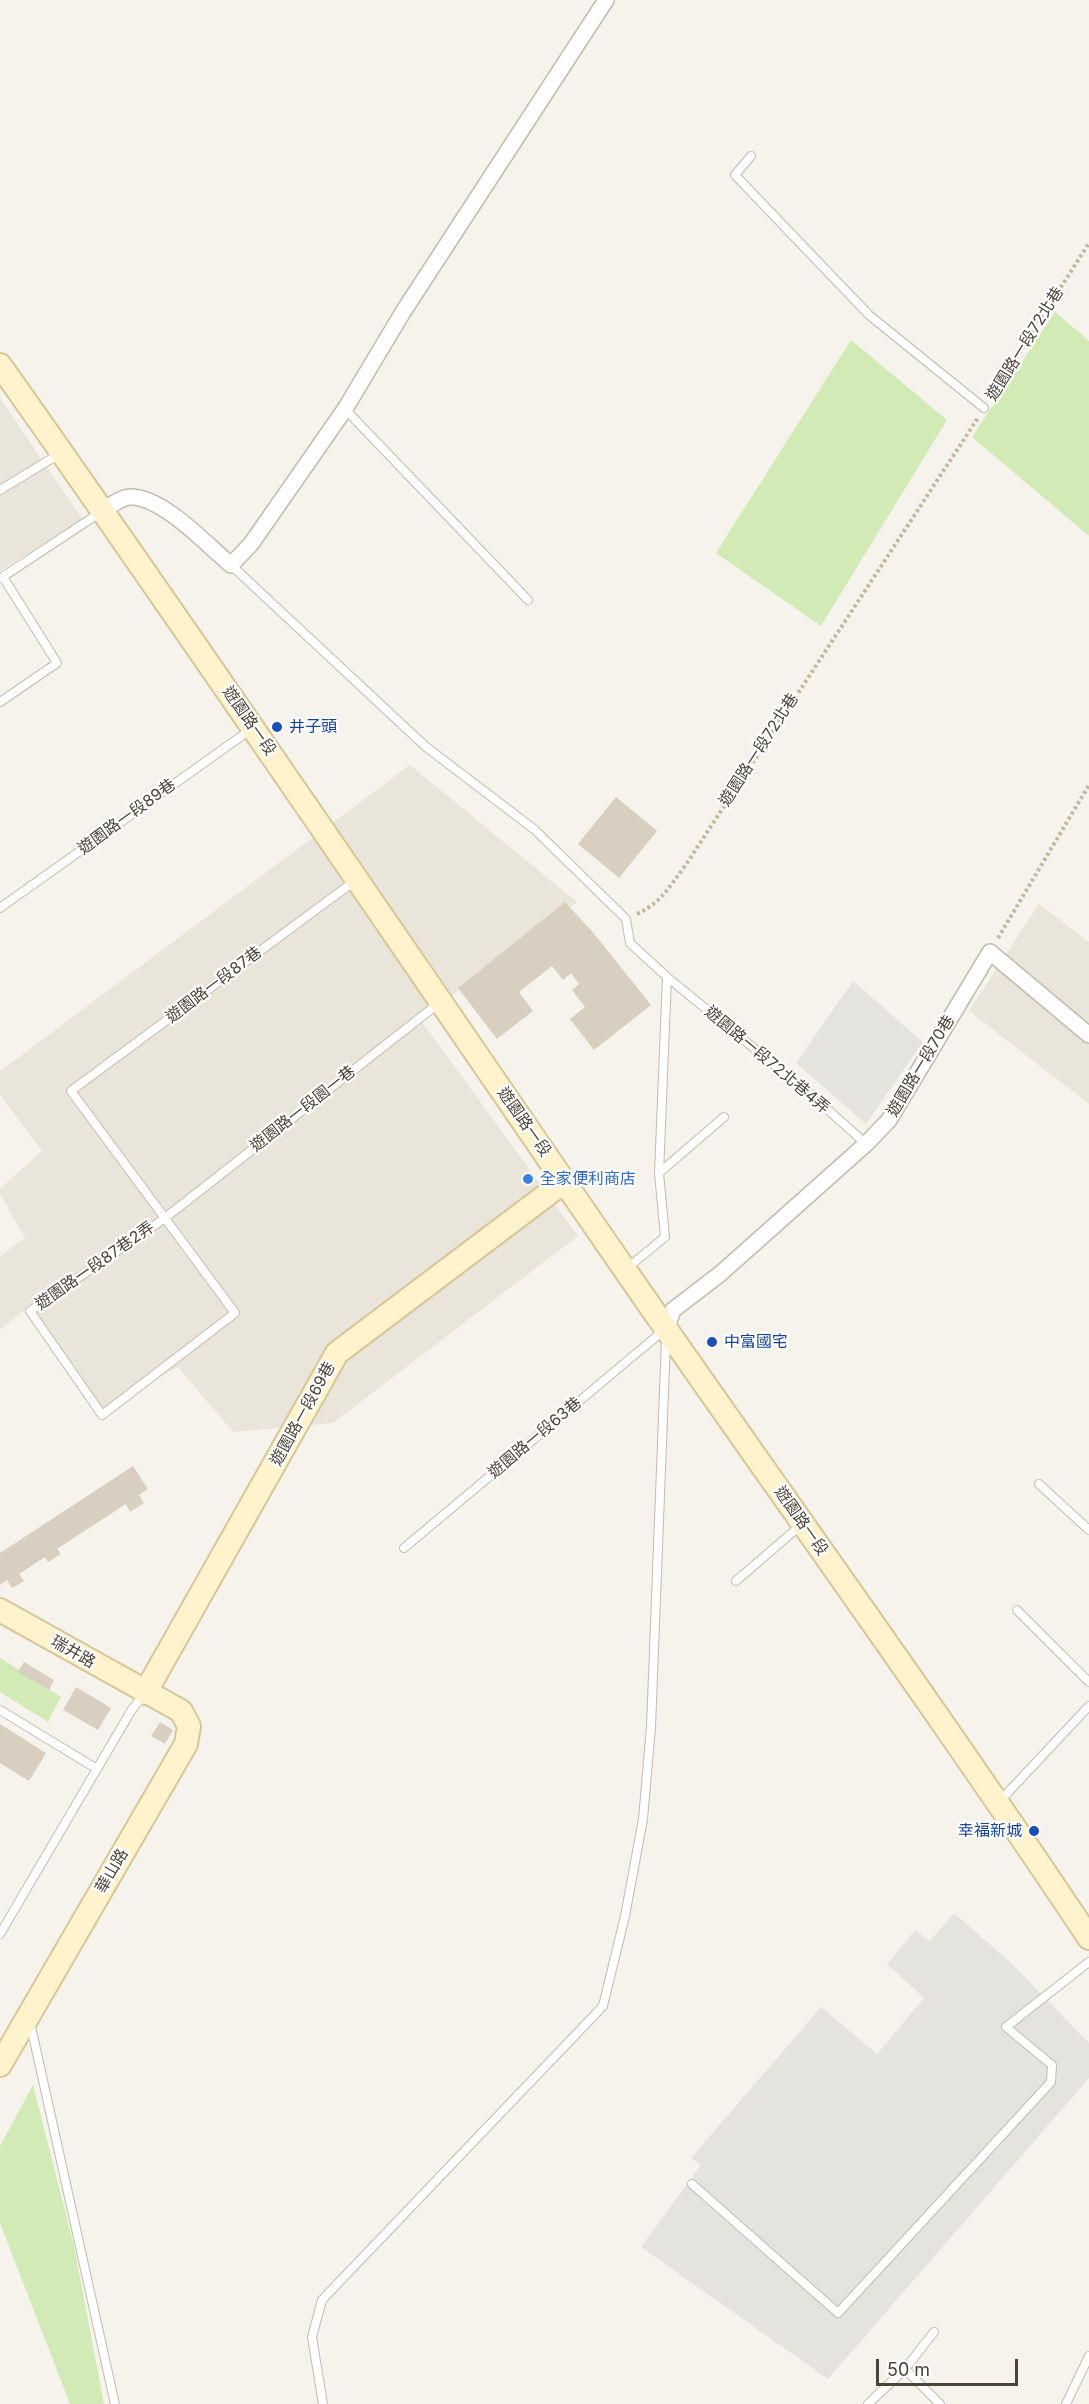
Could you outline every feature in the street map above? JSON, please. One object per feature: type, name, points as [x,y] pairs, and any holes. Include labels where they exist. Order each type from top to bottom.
[{"type":"street","points":[[102,511],[129,496],[149,500],[163,507],[231,565],[251,544],[345,409],[403,312],[606,0]]},
{"type":"street","name":"遊園路一段","points":[[0,365],[254,727],[625,1270],[999,1803],[1089,1938]]},
{"type":"street","points":[[990,952],[1089,1035]]},
{"type":"street","name":"遊園路一段70巷","points":[[667,1328],[673,1310],[720,1274],[866,1144],[889,1120],[990,952]]},
{"type":"street","name":"遊園路一段69巷","points":[[145,1693],[337,1353],[565,1181]]},
{"type":"street","name":"瑞井路","points":[[0,1610],[145,1693]]},
{"type":"street","name":"華山路","points":[[0,2065],[186,1744],[189,1726],[182,1711],[145,1693]]},
{"type":"lane","points":[[751,156],[735,175],[869,315],[984,408]]},
{"type":"lane","points":[[345,409],[528,600]]},
{"type":"lane","points":[[0,490],[62,452]]},
{"type":"lane","points":[[0,702],[57,663],[2,578],[102,511]]},
{"type":"lane","points":[[231,565],[425,746],[535,830],[626,919],[630,943],[667,977],[659,1173],[665,1237],[625,1270]]},
{"type":"lane","name":"遊園路一段89巷","points":[[0,908],[254,727]]},
{"type":"lane","name":"遊園路一段87巷","points":[[165,1218],[71,1091],[357,879]]},
{"type":"lane","name":"遊園路一段72北巷4弄","points":[[667,977],[816,1099],[866,1144]]},
{"type":"lane","name":"遊園路一段園一巷","points":[[165,1218],[441,1001]]},
{"type":"lane","points":[[659,1173],[724,1117]]},
{"type":"lane","name":"遊園路一段87巷2弄","points":[[165,1218],[235,1313],[102,1415],[30,1311],[165,1218]]},
{"type":"lane","points":[[323,2404],[312,2337],[322,2300],[603,2007],[625,1916],[643,1819],[651,1728],[667,1328]]},
{"type":"lane","name":"遊園路一段63巷","points":[[404,1548],[667,1328]]},
{"type":"lane","points":[[1039,1484],[1089,1530]]},
{"type":"lane","points":[[736,1581],[802,1524]]},
{"type":"lane","points":[[1017,1610],[1089,1682]]},
{"type":"lane","points":[[0,1934],[131,1710],[145,1693]]},
{"type":"lane","points":[[999,1803],[1089,1706]]},
{"type":"lane","points":[[0,1710],[97,1769]]},
{"type":"lane","points":[[693,2184],[838,2313],[1051,2082],[1052,2065],[1005,2027],[1089,1962]]},
{"type":"lane","points":[[28,2015],[115,2404]]},
{"type":"lane","points":[[868,2404],[905,2369],[934,2332]]},
{"type":"lane","points":[[1066,2404],[1086,2370],[1089,2356]]},
{"type":"lane","points":[[905,2369],[940,2404]]},
{"type":"path","name":"遊園路一段72北巷","points":[[626,919],[653,906],[661,899],[685,866],[1089,243]]},
{"type":"path","points":[[990,952],[1089,786]]},
{"type":"shaded area","points":[[0,398],[83,520],[0,571]]},
{"type":"shaded area","points":[[410,765],[577,902],[420,1019],[578,1236],[333,1423],[233,1432],[178,1367],[97,1411],[30,1305],[0,1330],[0,1256],[25,1238],[0,1194],[0,1189],[42,1151],[0,1095],[0,1071]]},
{"type":"shaded area","points":[[1039,904],[1089,942],[1089,1104],[969,1011]]},
{"type":"shaded area","points":[[853,981],[923,1042],[866,1124],[796,1063]]},
{"type":"shaded area","points":[[954,1913],[1010,1962],[1089,2043],[1089,2078],[828,2379],[641,2247],[701,2165],[691,2158],[821,2007],[877,2054],[924,1998],[887,1964],[915,1930],[930,1941]]},
{"type":"green space","points":[[1055,312],[1089,341],[1089,536],[972,437]]},
{"type":"green space","points":[[851,340],[947,420],[821,626],[716,553]]},
{"type":"green space","points":[[0,1658],[61,1697],[48,1722],[0,1692]]},
{"type":"green space","points":[[33,2085],[74,2246],[104,2404],[70,2404],[0,2223],[0,2146]]},
{"type":"building","points":[[616,797],[657,831],[619,878],[578,844]]},
{"type":"building","points":[[565,902],[591,930],[651,1005],[594,1050],[570,1019],[585,1007],[572,990],[579,984],[571,973],[563,980],[552,966],[519,992],[533,1011],[497,1039],[458,988]]},
{"type":"building","points":[[133,1466],[148,1489],[139,1495],[144,1503],[130,1512],[126,1504],[57,1549],[61,1554],[48,1562],[45,1557],[19,1574],[24,1581],[12,1588],[7,1580],[0,1585],[0,1553]]},
{"type":"building","points":[[24,1662],[54,1680],[49,1690],[18,1672]]},
{"type":"building","points":[[76,1687],[111,1708],[98,1730],[63,1710]]},
{"type":"building","points":[[160,1722],[173,1730],[165,1744],[151,1736]]},
{"type":"building","points":[[0,1724],[46,1753],[29,1781],[0,1763]]},
{"type":"place","name":"井子頭","points":[[277,727]]},
{"type":"place","name":"全家便利商店","points":[[528,1179]]},
{"type":"place","name":"中富國宅","points":[[712,1342]]},
{"type":"place","name":"幸福新城","points":[[1034,1831]]}]
